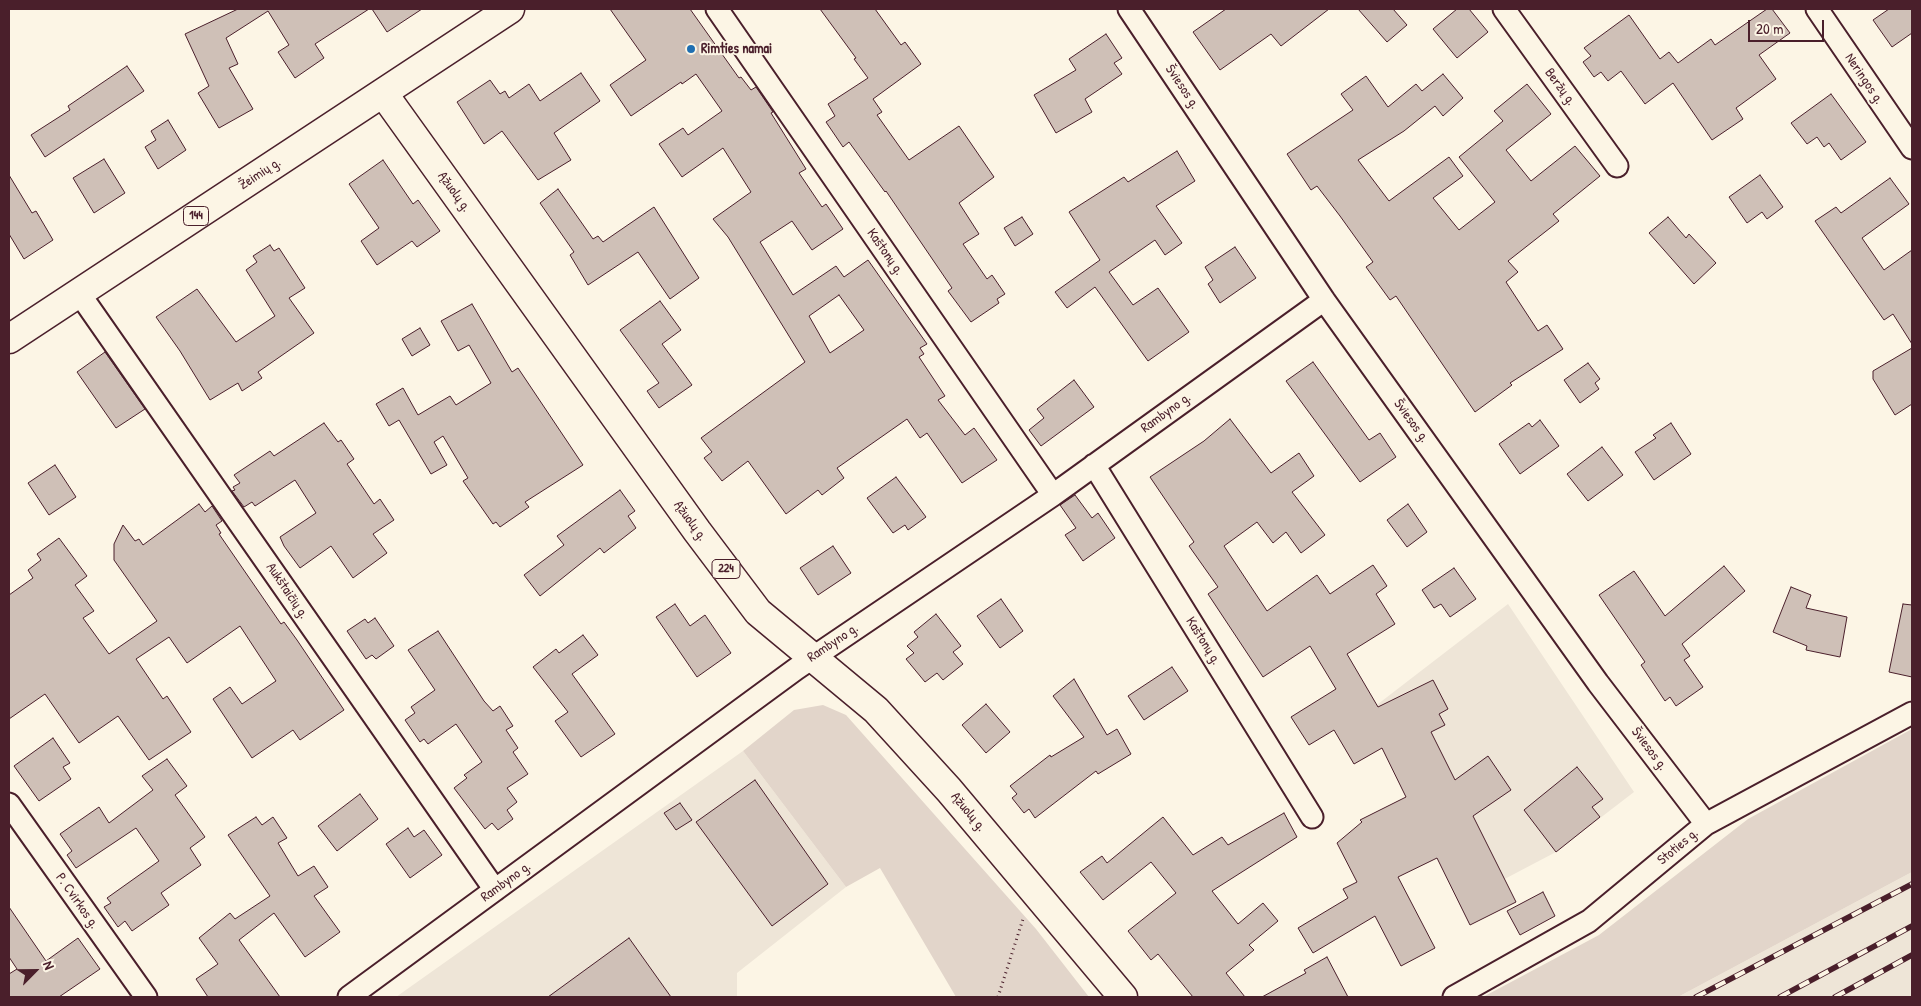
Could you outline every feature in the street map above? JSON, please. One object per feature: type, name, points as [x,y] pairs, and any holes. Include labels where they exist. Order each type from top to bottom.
[{"type":"main road","name":"Žeimių g.","points":[[9,339],[510,9]]},
{"type":"main road","name":"Ąžuolų g.","points":[[383,93],[692,524],[758,612],[786,637],[814,656],[876,710],[949,790],[1123,997]]},
{"type":"street","name":"Kaštonų g.","points":[[716,9],[1053,495]]},
{"type":"street","name":"Šviesos g.","points":[[1129,9],[1324,300],[1598,683],[1706,824]]},
{"type":"street","name":"Beržų g.","points":[[1504,9],[1617,166]]},
{"type":"street","name":"Neringos g.","points":[[1817,9],[1912,148]]},
{"type":"street","name":"Aukštaičių g.","points":[[79,292],[495,890]]},
{"type":"street","name":"Rambyno g.","points":[[349,997],[814,656],[1053,495],[1324,300]]},
{"type":"street","name":"Kaštonų g.","points":[[1094,465],[1312,817]]},
{"type":"street","name":"Stoties g.","points":[[1454,997],[1589,921],[1706,824],[1912,713]]},
{"type":"street","name":"P. Cvirkos g.","points":[[9,804],[146,997]]},
{"type":"path","points":[[998,997],[1034,890]]},
{"type":"shaded area","points":[[1508,604],[1634,792],[1556,852],[1495,884],[1470,925],[1365,714]]},
{"type":"shaded area","points":[[823,705],[846,715],[1036,929],[1089,997],[956,997],[880,868],[846,887],[743,751],[794,710]]},
{"type":"shaded area","points":[[1912,729],[1912,872],[1678,997],[1483,997],[1599,935],[1748,819]]},
{"type":"shaded area","points":[[743,751],[846,887],[737,973],[737,997],[396,997]]},
{"type":"shaded area","points":[[1912,872],[1912,997],[1678,997]]},
{"type":"building","points":[[238,9],[369,9],[315,44],[324,58],[295,78],[278,52],[289,45],[268,11],[226,38],[238,64],[229,68],[253,109],[219,128],[198,93],[209,86],[185,34]]},
{"type":"building","points":[[372,9],[422,9],[387,32]]},
{"type":"building","points":[[610,9],[690,9],[739,78],[741,77],[751,90],[756,87],[806,169],[799,173],[822,207],[826,204],[843,229],[812,250],[792,221],[760,242],[793,295],[836,266],[844,277],[868,260],[927,344],[920,348],[924,354],[919,357],[945,396],[938,400],[965,435],[974,428],[997,460],[962,483],[927,433],[920,438],[907,419],[837,468],[844,478],[822,495],[818,490],[786,514],[748,461],[722,481],[704,458],[712,452],[701,438],[805,362],[728,237],[713,219],[751,192],[723,148],[682,177],[659,144],[683,128],[688,135],[722,111],[696,74],[631,116],[610,85],[646,60]],"holes":[[[839,295],[864,330],[830,353],[809,316]]]},
{"type":"building","points":[[820,9],[875,9],[901,45],[905,42],[921,64],[873,99],[882,112],[877,115],[909,160],[959,126],[994,177],[959,203],[979,234],[963,244],[987,279],[992,275],[1005,294],[997,299],[999,303],[971,322],[948,291],[952,288],[886,191],[849,142],[843,147],[826,122],[835,116],[828,104],[868,78],[854,59],[856,58]]},
{"type":"building","points":[[1226,9],[1329,9],[1281,46],[1271,34],[1220,70],[1193,32]]},
{"type":"building","points":[[1358,9],[1393,9],[1407,25],[1387,42]]},
{"type":"building","points":[[1457,9],[1469,9],[1488,32],[1457,58],[1433,29]]},
{"type":"building","points":[[1767,9],[1772,9],[1790,33],[1759,55],[1776,79],[1736,108],[1743,119],[1712,140],[1673,83],[1645,104],[1621,71],[1608,81],[1601,72],[1594,77],[1583,62],[1591,56],[1584,48],[1629,15],[1660,59],[1669,52],[1678,63],[1711,39],[1715,45]]},
{"type":"building","points":[[1889,9],[1912,9],[1912,33],[1892,47],[1873,20]]},
{"type":"building","points":[[1106,34],[1122,58],[1114,63],[1122,74],[1085,99],[1092,112],[1056,133],[1034,95],[1076,70],[1069,59]]},
{"type":"building","points":[[127,66],[144,91],[45,157],[31,135],[70,110],[68,106]]},
{"type":"building","points":[[581,73],[600,101],[554,133],[571,160],[538,180],[502,131],[484,144],[457,102],[490,80],[500,94],[505,91],[509,98],[529,84],[540,101]]},
{"type":"building","points":[[1443,74],[1463,98],[1443,116],[1435,106],[1404,131],[1358,160],[1389,201],[1449,157],[1463,176],[1433,198],[1459,230],[1495,202],[1459,157],[1503,121],[1494,111],[1527,84],[1551,114],[1506,150],[1531,181],[1575,146],[1600,176],[1553,214],[1559,221],[1508,261],[1518,272],[1506,282],[1538,331],[1547,325],[1563,349],[1510,383],[1512,385],[1475,412],[1396,296],[1390,300],[1366,267],[1373,262],[1340,216],[1317,186],[1311,190],[1287,154],[1353,110],[1341,94],[1366,76],[1388,107],[1416,84],[1422,91]]},
{"type":"building","points":[[1831,94],[1866,142],[1841,160],[1829,143],[1824,147],[1817,137],[1807,144],[1791,123]]},
{"type":"building","points":[[168,120],[186,150],[158,169],[145,147],[156,140],[151,131]]},
{"type":"building","points":[[1177,151],[1195,181],[1156,206],[1182,243],[1165,255],[1155,240],[1109,272],[1133,305],[1158,288],[1189,332],[1148,361],[1095,287],[1067,308],[1055,292],[1100,260],[1069,212],[1124,177],[1128,182]]},
{"type":"building","points":[[104,159],[125,193],[94,213],[73,178]]},
{"type":"building","points":[[383,160],[413,204],[418,200],[440,231],[417,247],[412,241],[377,265],[361,241],[379,228],[349,184]]},
{"type":"building","points":[[9,175],[32,213],[36,211],[53,240],[24,259],[9,234]]},
{"type":"building","points":[[1760,175],[1783,207],[1767,219],[1762,212],[1747,223],[1729,197]]},
{"type":"building","points":[[1890,178],[1909,204],[1862,238],[1884,270],[1912,250],[1912,344],[1893,314],[1884,320],[1815,221],[1836,207],[1841,213]]},
{"type":"building","points":[[558,189],[593,239],[598,236],[603,242],[654,207],[699,278],[670,299],[638,252],[588,285],[570,255],[574,252],[540,203]]},
{"type":"building","points":[[1022,217],[1033,234],[1015,246],[1004,228]]},
{"type":"building","points":[[1668,217],[1686,238],[1689,234],[1716,263],[1694,284],[1649,233]]},
{"type":"building","points":[[270,245],[274,251],[279,248],[305,288],[289,298],[314,333],[258,372],[262,378],[242,391],[238,383],[210,400],[180,351],[156,317],[197,289],[236,342],[275,316],[246,270],[257,262],[253,256]]},
{"type":"building","points":[[1235,247],[1256,278],[1220,303],[1208,284],[1213,280],[1205,267]]},
{"type":"building","points":[[660,301],[681,330],[662,344],[692,385],[659,408],[647,391],[659,383],[620,330]]},
{"type":"building","points":[[472,304],[512,372],[518,368],[583,465],[525,502],[529,507],[500,527],[496,522],[493,524],[463,481],[468,478],[443,436],[434,442],[447,465],[431,474],[399,420],[389,426],[376,404],[403,388],[418,415],[450,396],[456,405],[491,383],[469,345],[458,351],[441,321]]},
{"type":"building","points":[[420,328],[430,345],[412,356],[402,339]]},
{"type":"building","points":[[1912,348],[1912,404],[1895,415],[1873,379],[1873,371]]},
{"type":"building","points":[[105,352],[145,409],[116,428],[77,372]]},
{"type":"building","points":[[1313,362],[1369,440],[1380,433],[1396,457],[1360,482],[1286,381]]},
{"type":"building","points":[[1588,363],[1600,379],[1595,383],[1599,389],[1580,403],[1564,380]]},
{"type":"building","points":[[1074,380],[1094,407],[1041,446],[1029,430],[1044,418],[1037,409]]},
{"type":"building","points":[[1230,419],[1271,473],[1299,453],[1314,476],[1292,492],[1325,535],[1301,553],[1286,532],[1273,543],[1257,522],[1224,546],[1267,611],[1317,575],[1330,594],[1373,565],[1387,586],[1376,594],[1395,624],[1347,654],[1378,707],[1433,680],[1448,709],[1439,714],[1445,725],[1431,732],[1455,780],[1488,756],[1511,790],[1473,816],[1516,902],[1470,925],[1437,858],[1398,877],[1435,948],[1401,966],[1375,916],[1313,953],[1298,928],[1348,898],[1343,889],[1357,882],[1337,843],[1362,822],[1360,820],[1406,797],[1382,748],[1354,764],[1334,730],[1309,745],[1291,717],[1336,689],[1310,646],[1263,677],[1208,594],[1218,587],[1189,546],[1194,542],[1150,477],[1204,441]]},
{"type":"building","points":[[1540,420],[1559,446],[1520,474],[1499,444],[1529,423],[1532,427]]},
{"type":"building","points":[[324,423],[338,442],[341,440],[354,459],[347,464],[374,504],[380,499],[394,520],[373,534],[387,553],[353,578],[331,546],[300,568],[284,546],[280,537],[316,513],[295,480],[255,506],[252,502],[244,507],[232,491],[235,490],[233,487],[240,483],[234,475],[270,451],[274,456]]},
{"type":"building","points":[[1671,423],[1691,454],[1654,480],[1635,452],[1656,438],[1653,435]]},
{"type":"building","points":[[1602,447],[1623,475],[1588,501],[1567,474]]},
{"type":"building","points":[[55,465],[76,497],[49,515],[28,483]]},
{"type":"building","points":[[896,477],[926,517],[908,530],[905,525],[893,533],[867,498]]},
{"type":"building","points":[[620,490],[635,511],[628,516],[636,528],[604,553],[600,548],[540,596],[524,575],[564,545],[557,536]]},
{"type":"building","points":[[1075,495],[1092,518],[1098,513],[1115,538],[1083,561],[1065,535],[1076,528],[1060,505]]},
{"type":"building","points":[[199,504],[205,512],[212,506],[222,521],[216,525],[221,533],[219,534],[281,624],[284,622],[297,640],[344,710],[300,740],[293,730],[252,758],[213,699],[230,687],[242,704],[276,681],[240,626],[187,663],[169,637],[136,659],[163,699],[167,696],[191,732],[149,760],[118,716],[79,743],[45,694],[9,719],[9,595],[33,578],[28,570],[41,560],[37,554],[59,538],[87,576],[75,585],[94,611],[83,618],[109,654],[157,621],[114,560],[114,544],[123,525],[135,541],[139,539],[143,545]]},
{"type":"building","points":[[1408,504],[1427,532],[1407,547],[1387,520]]},
{"type":"building","points":[[833,546],[851,573],[818,595],[800,568]]},
{"type":"building","points":[[1724,566],[1745,591],[1682,644],[1690,656],[1684,660],[1703,687],[1676,706],[1670,697],[1665,701],[1641,665],[1645,662],[1599,595],[1634,571],[1665,616]]},
{"type":"building","points":[[1454,568],[1476,599],[1450,617],[1441,604],[1434,608],[1422,590]]},
{"type":"building","points":[[1791,587],[1811,595],[1806,608],[1847,617],[1840,657],[1806,650],[1807,646],[1773,632]]},
{"type":"building","points":[[1001,599],[1023,631],[1000,648],[977,616]]},
{"type":"building","points":[[675,604],[690,626],[705,615],[731,653],[697,677],[656,617]]},
{"type":"building","points":[[1903,604],[1912,605],[1912,677],[1889,672]]},
{"type":"building","points":[[936,614],[961,646],[953,652],[963,664],[943,680],[937,673],[925,682],[906,659],[914,653],[907,646],[918,637],[914,632]]},
{"type":"building","points":[[375,618],[394,646],[376,659],[372,655],[366,659],[347,631],[365,619],[368,623]]},
{"type":"building","points":[[438,631],[484,701],[493,711],[500,706],[513,726],[506,730],[518,748],[513,752],[528,774],[507,788],[517,802],[507,810],[513,819],[498,830],[492,823],[485,829],[454,788],[467,778],[464,775],[482,762],[456,724],[428,744],[424,739],[420,742],[405,720],[415,713],[411,707],[435,690],[408,650]]},
{"type":"building","points":[[583,635],[598,655],[572,674],[615,734],[581,757],[555,721],[568,712],[533,667],[556,649],[559,653]]},
{"type":"building","points":[[1172,667],[1188,691],[1144,720],[1128,696]]},
{"type":"building","points":[[1074,679],[1107,735],[1117,729],[1131,754],[1098,774],[1096,771],[1035,818],[1029,809],[1024,813],[1012,798],[1017,794],[1010,786],[1050,755],[1051,757],[1084,737],[1053,696]]},
{"type":"building","points":[[986,704],[1010,732],[986,753],[962,725]]},
{"type":"building","points":[[53,738],[70,763],[63,767],[71,779],[39,801],[14,766]]},
{"type":"building","points":[[167,759],[187,786],[175,795],[205,837],[190,848],[201,865],[161,893],[169,905],[132,931],[125,921],[118,927],[104,907],[111,903],[107,898],[159,861],[136,828],[76,868],[67,855],[72,851],[60,834],[99,807],[109,823],[153,790],[142,776]]},
{"type":"building","points":[[1577,767],[1603,799],[1592,807],[1600,817],[1556,852],[1524,810]]},
{"type":"building","points":[[755,780],[828,884],[772,926],[696,822]]},
{"type":"building","points":[[360,794],[378,819],[337,851],[318,826]]},
{"type":"building","points":[[680,803],[692,820],[676,830],[664,813]]},
{"type":"building","points":[[1284,813],[1297,837],[1212,891],[1238,924],[1263,903],[1278,921],[1249,945],[1254,950],[1226,973],[1245,997],[1193,997],[1158,954],[1151,960],[1128,931],[1176,893],[1151,862],[1103,900],[1080,872],[1102,856],[1107,863],[1163,817],[1193,855],[1222,837],[1228,845]]},
{"type":"building","points":[[256,817],[262,825],[273,817],[287,838],[278,843],[298,876],[314,866],[328,887],[314,896],[340,932],[305,957],[274,913],[239,940],[280,997],[208,997],[196,979],[218,964],[199,938],[230,913],[235,919],[270,896],[228,835]]},
{"type":"building","points":[[408,828],[414,837],[424,830],[442,855],[410,878],[386,844]]},
{"type":"building","points":[[1543,892],[1555,916],[1520,935],[1507,911]]},
{"type":"building","points":[[9,907],[46,961],[78,938],[100,969],[59,997],[9,997],[9,974],[17,969],[9,957]]},
{"type":"building","points":[[629,938],[671,997],[548,997]]},
{"type":"building","points":[[1327,957],[1348,997],[1262,997],[1306,973],[1304,970]]},
{"type":"railway","points":[[1696,997],[1912,884]]},
{"type":"railway","points":[[1780,997],[1912,926]]},
{"type":"railway","points":[[1835,997],[1912,955]]},
{"type":"place","name":"Rimties namai","points":[[691,49]]}]
